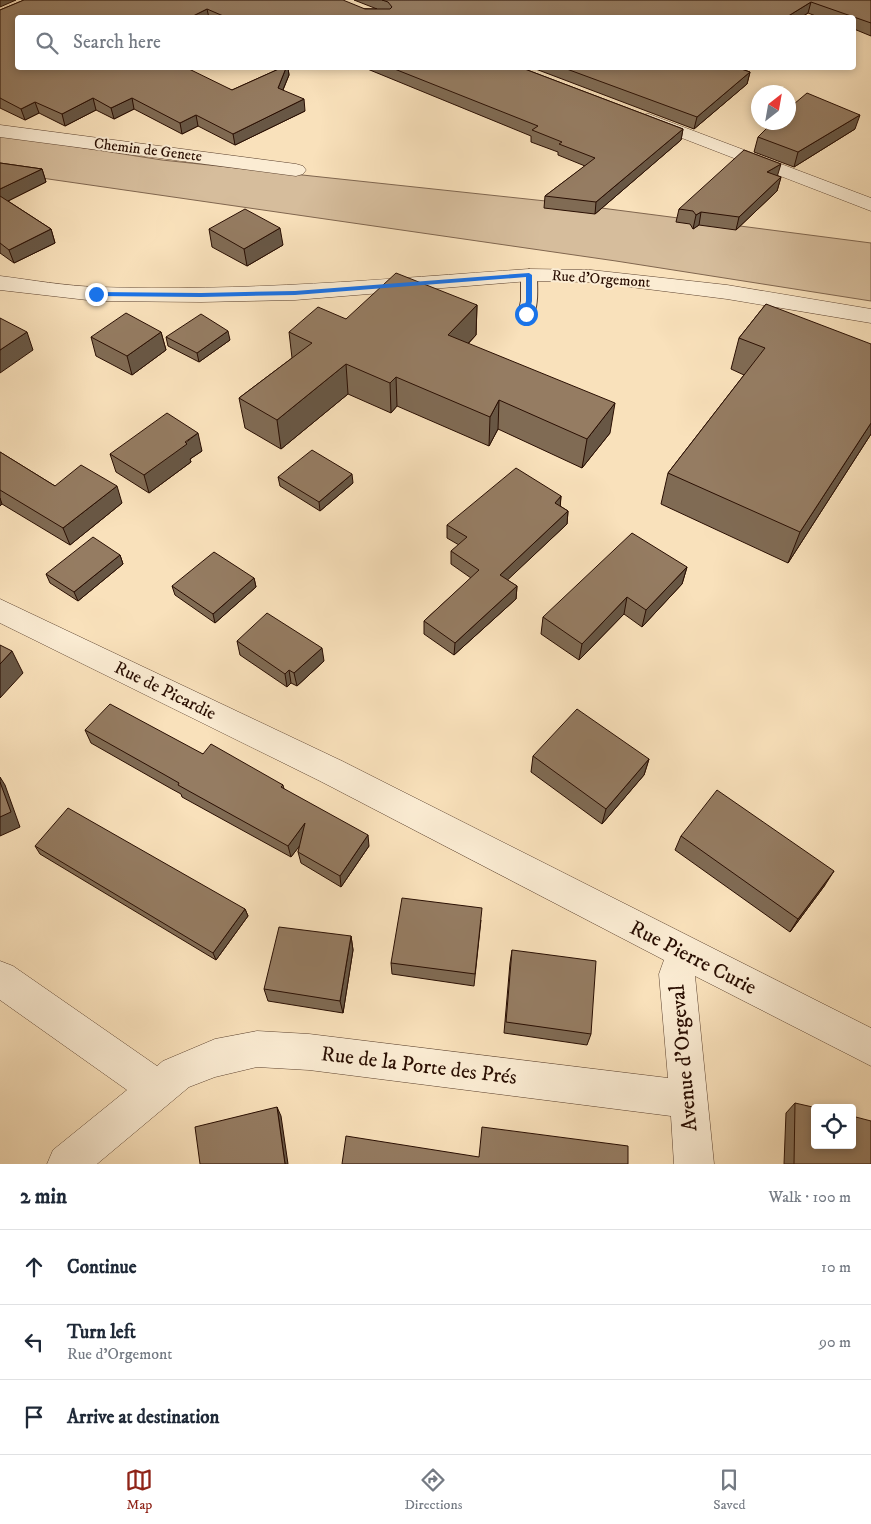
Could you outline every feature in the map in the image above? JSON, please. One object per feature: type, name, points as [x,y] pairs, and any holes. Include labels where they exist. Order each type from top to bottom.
[{"type":"street","points":[[633,113],[871,205]]},
{"type":"street","name":"Chemin de Genete","points":[[0,131],[296,170]]},
{"type":"street","name":"Rue d'Orgemont","points":[[0,283],[96,294],[210,295],[295,293],[529,275],[591,276],[671,284],[871,316]]},
{"type":"street","name":"Rue de Picardie","points":[[0,610],[331,771],[515,866]]},
{"type":"street","name":"Rue Pierre Curie","points":[[515,866],[871,1048]]},
{"type":"street","name":"Avenue d'Orgeval","points":[[683,953],[677,974],[694,1164]]},
{"type":"street","points":[[0,979],[158,1088]]},
{"type":"street","name":"Rue de la Porte des Prés","points":[[67,1164],[176,1074],[215,1058],[257,1049],[308,1052],[688,1099]]},
{"type":"lane","points":[[526,314],[529,301],[529,275]]},
{"type":"shaded area","points":[[0,135],[162,160],[555,202],[871,243],[871,301],[616,261],[0,172]]},
{"type":"building","points":[[24,0],[343,0],[365,9],[390,9],[392,7],[388,2],[382,0],[871,0],[871,23],[856,18],[856,15],[848,15],[811,2],[790,15],[221,15],[207,9],[195,15],[15,15],[15,70],[191,70],[232,90],[277,70],[285,70],[278,88],[304,99],[233,134],[196,115],[180,123],[132,98],[111,108],[93,98],[62,114],[35,102],[21,109],[0,98],[0,10]]},
{"type":"building","points":[[397,70],[527,70],[683,129],[596,202],[545,196],[595,158],[559,144],[562,142],[532,130],[538,126]]},
{"type":"building","points":[[569,70],[744,70],[750,72],[697,117]]},
{"type":"building","points":[[807,93],[860,115],[798,152],[758,137],[765,130],[796,130],[796,102]]},
{"type":"building","points":[[744,150],[781,164],[767,172],[781,177],[739,217],[701,212],[696,215],[693,211],[679,209]]},
{"type":"building","points":[[0,163],[42,169],[0,189]]},
{"type":"building","points":[[0,196],[51,229],[9,250],[0,243]]},
{"type":"building","points":[[245,209],[280,228],[244,249],[209,229]]},
{"type":"building","points":[[396,273],[477,305],[448,335],[615,403],[587,439],[499,400],[490,417],[396,377],[390,383],[346,364],[277,420],[239,398],[312,343],[289,332],[318,307],[346,319]]},
{"type":"building","points":[[766,304],[871,344],[871,423],[800,532],[668,473],[765,348],[739,338]]},
{"type":"building","points":[[126,313],[161,332],[127,356],[91,337]]},
{"type":"building","points":[[201,314],[228,331],[197,353],[166,337]]},
{"type":"building","points":[[0,318],[27,332],[0,350]]},
{"type":"building","points":[[167,413],[198,433],[185,442],[187,444],[144,475],[110,454]]},
{"type":"building","points":[[312,450],[352,474],[319,502],[278,477]]},
{"type":"building","points":[[0,452],[55,486],[81,465],[117,486],[63,528],[0,490]]},
{"type":"building","points":[[516,468],[561,496],[555,503],[568,511],[500,575],[517,586],[455,643],[424,621],[479,570],[451,551],[467,537],[447,525]]},
{"type":"building","points":[[632,533],[687,567],[646,610],[627,597],[582,644],[543,617]]},
{"type":"building","points":[[93,537],[120,555],[74,592],[46,574]]},
{"type":"building","points":[[214,552],[254,578],[213,614],[172,586]]},
{"type":"building","points":[[267,613],[322,648],[294,673],[289,670],[285,674],[237,641]]},
{"type":"building","points":[[0,645],[12,651],[0,664]]},
{"type":"building","points":[[110,704],[203,754],[211,744],[283,785],[281,787],[368,835],[340,876],[298,852],[305,823],[288,846],[178,785],[179,783],[85,730]]},
{"type":"building","points":[[577,709],[649,759],[606,809],[533,756]]},
{"type":"building","points":[[0,782],[11,812],[0,817]]},
{"type":"building","points":[[717,790],[834,871],[798,919],[681,836]]},
{"type":"building","points":[[68,808],[245,909],[213,953],[35,846]]},
{"type":"building","points":[[402,898],[482,908],[475,974],[391,963]]},
{"type":"building","points":[[279,927],[351,936],[340,1001],[264,989]]},
{"type":"building","points":[[512,950],[596,961],[591,1034],[506,1022]]},
{"type":"building","points":[[795,1103],[811,1107],[811,1149],[856,1149],[856,1117],[871,1121],[871,1164],[794,1164]]},
{"type":"building","points":[[277,1107],[285,1164],[200,1164],[195,1127]]},
{"type":"building","points":[[482,1127],[628,1146],[628,1164],[342,1164],[346,1136],[479,1157]]},
{"type":"route","points":[[96,294],[201,295],[295,293],[381,288],[529,275],[529,301],[526,314]]}]
